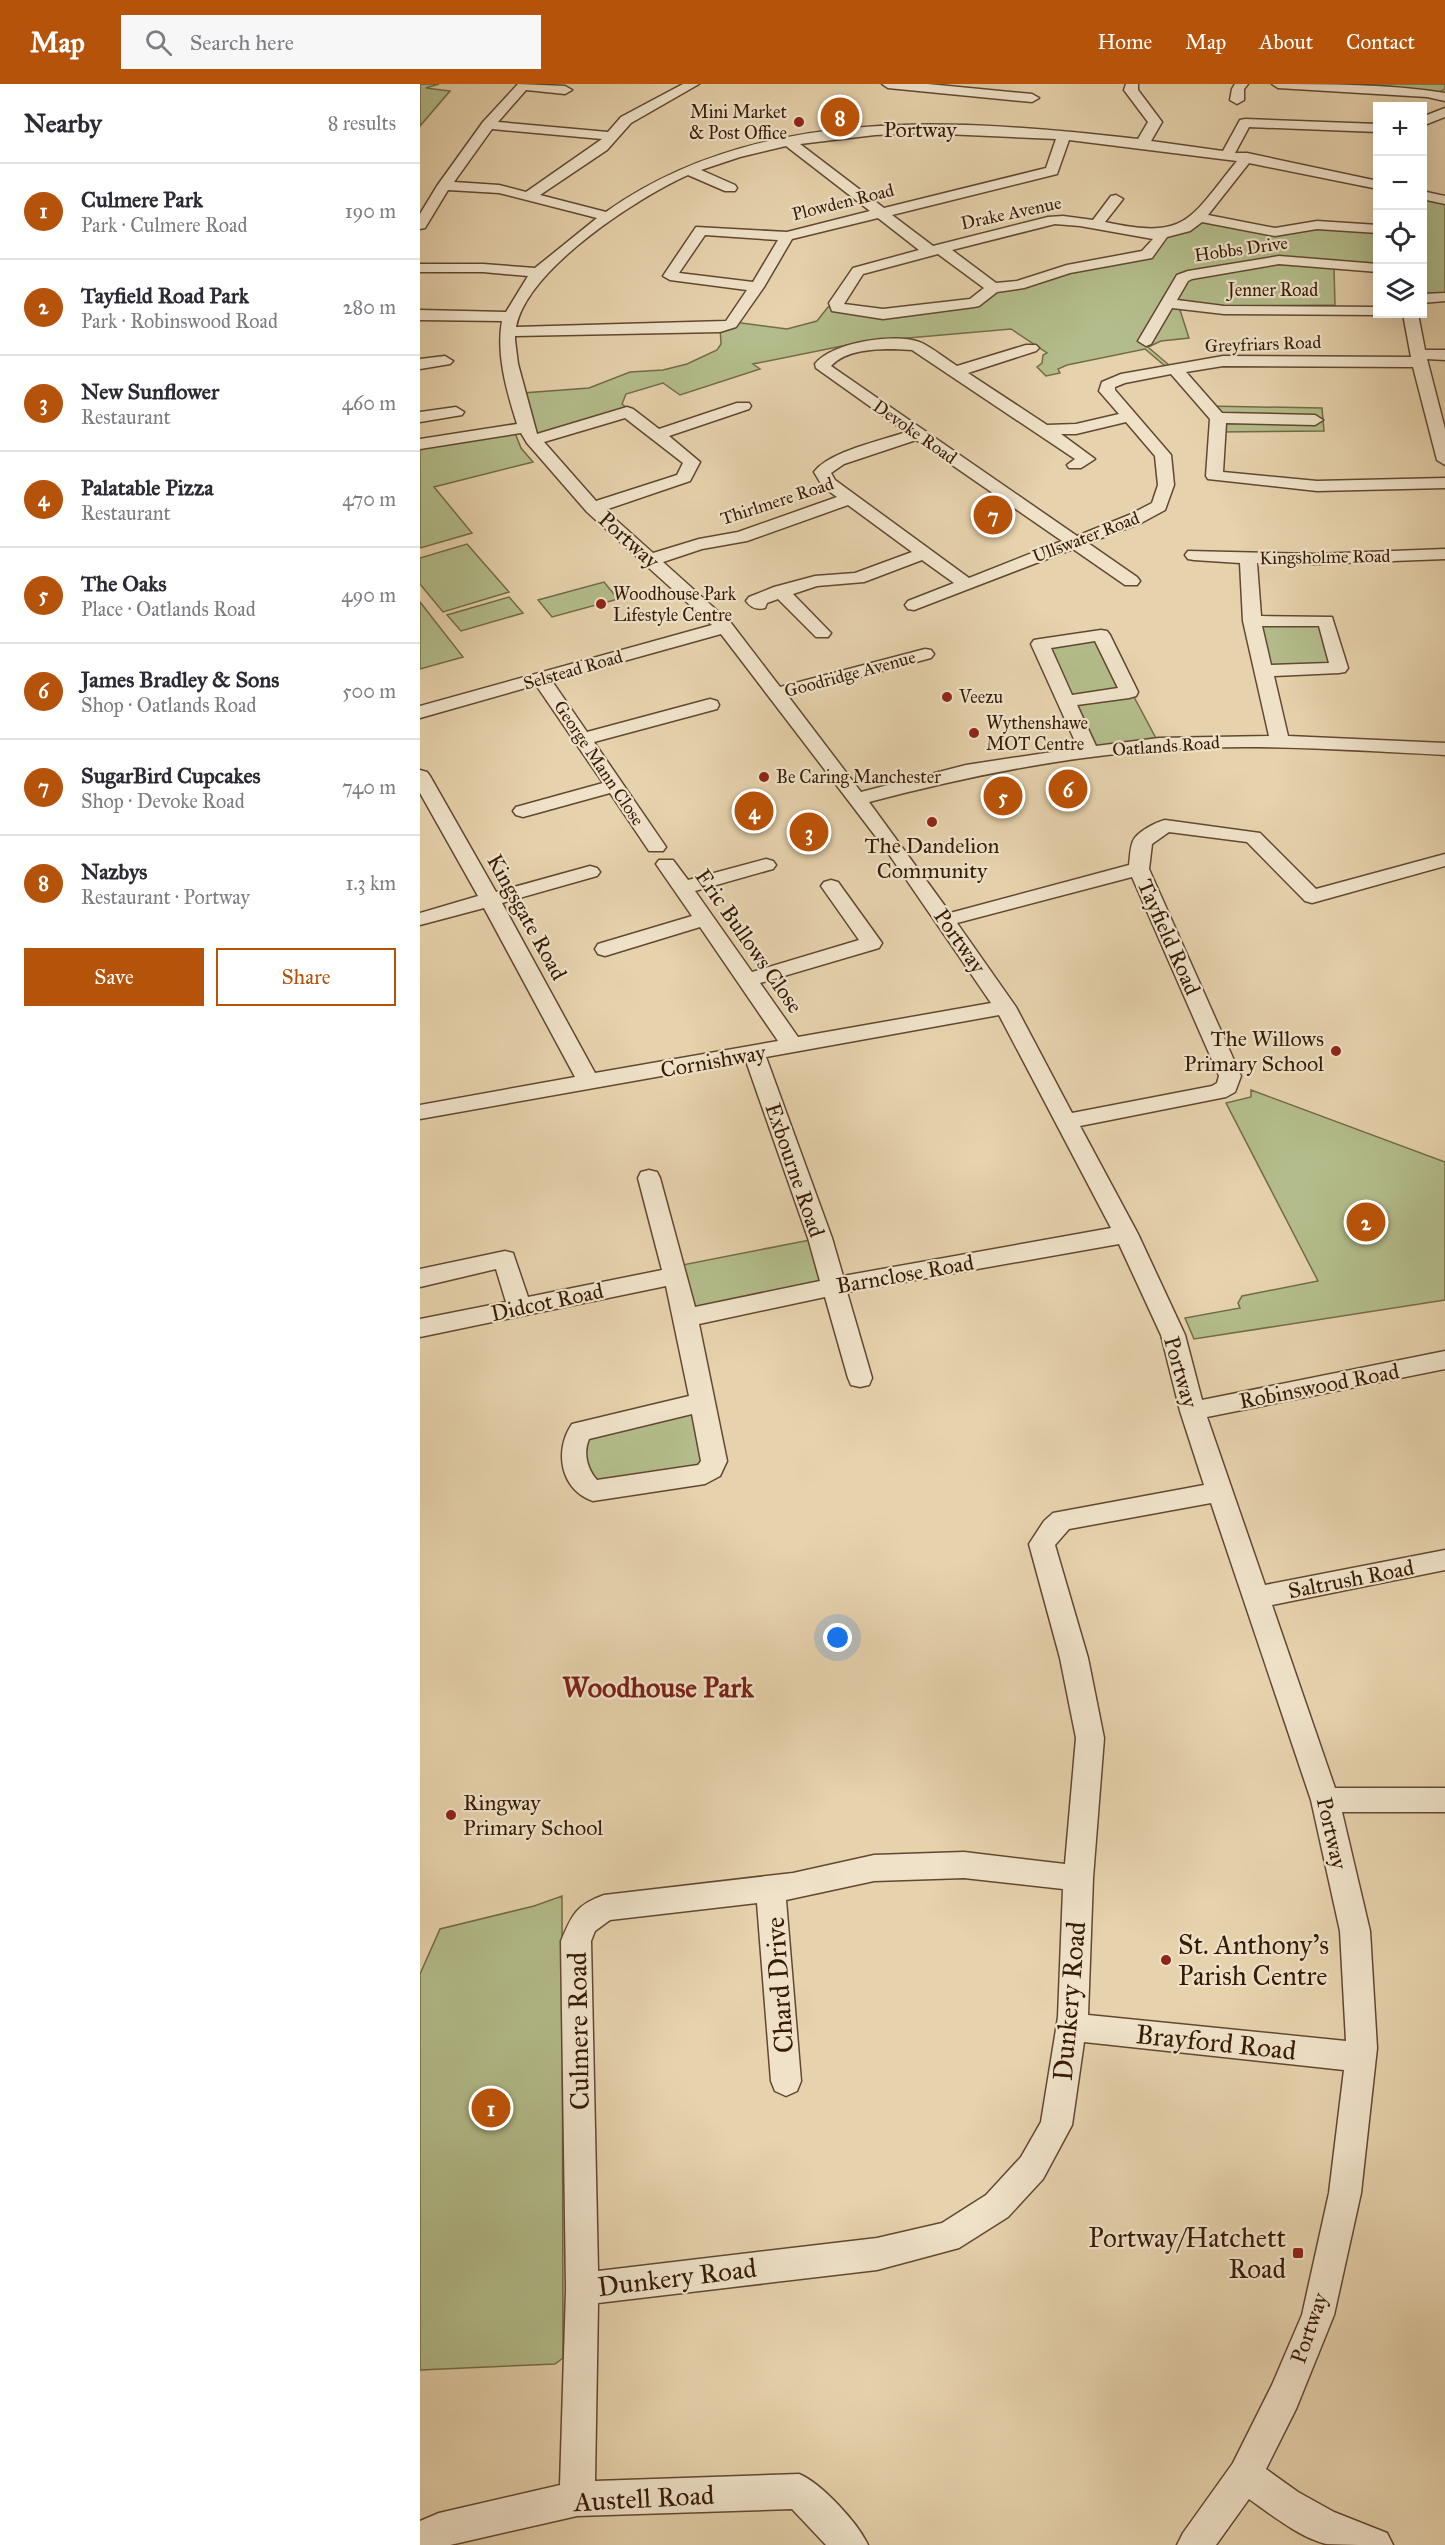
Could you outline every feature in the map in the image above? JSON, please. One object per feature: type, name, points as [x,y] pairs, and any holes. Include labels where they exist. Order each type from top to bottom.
[{"type":"street","points":[[529,196],[602,147],[626,120],[693,84]]},
{"type":"street","points":[[888,84],[1027,116],[1039,84]]},
{"type":"street","points":[[1132,84],[1131,90],[1155,122],[1143,142]]},
{"type":"street","points":[[1237,100],[1238,89],[1242,84]]},
{"type":"street","points":[[1278,84],[1427,93],[1445,97]]},
{"type":"street","points":[[420,225],[444,186],[488,125],[524,85],[565,90]]},
{"type":"street","points":[[1427,120],[1445,112]]},
{"type":"street","name":"Portway","points":[[1196,2545],[1245,2475],[1284,2397],[1318,2315],[1345,2193],[1361,2057],[1355,1931],[1325,1800],[1192,1411],[1173,1335],[1126,1234],[1068,1121],[1005,1007],[946,920],[725,627],[593,508],[529,434],[510,368],[508,332],[511,316],[545,264],[636,197],[688,170],[787,140],[846,131],[907,128],[1027,116],[1064,136],[1143,142],[1247,157],[1373,184]]},
{"type":"street","points":[[1227,154],[1242,119],[1373,128]]},
{"type":"street","points":[[488,125],[611,136]]},
{"type":"street","name":"Plowden Road","points":[[508,332],[720,327],[734,322],[787,236],[1052,171],[1064,136]]},
{"type":"street","points":[[787,140],[880,212],[993,288],[1019,285],[1066,269],[1147,255],[1160,239],[1159,234]]},
{"type":"street","points":[[1247,157],[1200,217],[1275,232],[1317,225],[1373,229]]},
{"type":"street","points":[[688,170],[730,188]]},
{"type":"street","points":[[444,186],[500,189],[608,217]]},
{"type":"street","points":[[1427,196],[1445,200]]},
{"type":"street","points":[[1097,224],[1116,199]]},
{"type":"street","name":"Drake Avenue","points":[[993,288],[974,303],[883,314],[837,308],[836,303],[858,271],[1060,219],[1159,234],[1182,230],[1200,217]]},
{"type":"street","points":[[757,287],[670,276],[701,230],[787,236]]},
{"type":"street","name":"Hobbs Drive","points":[[1146,341],[1182,278],[1188,275],[1279,260],[1373,268]]},
{"type":"street","points":[[420,268],[483,268],[538,273]]},
{"type":"street","points":[[1427,299],[1445,297]]},
{"type":"street","name":"Jenner Road","points":[[1168,303],[1224,310],[1373,311]]},
{"type":"street","points":[[420,315],[511,316]]},
{"type":"street","points":[[1411,318],[1419,358],[1438,409],[1445,460]]},
{"type":"street","name":"Devoke Road","points":[[1075,465],[1087,459],[924,350],[906,343],[841,352],[827,358],[823,364],[824,368],[917,434],[1131,581]]},
{"type":"street","points":[[956,372],[1031,348]]},
{"type":"street","name":"Greyfriars Road","points":[[1175,369],[1223,361],[1419,358],[1445,355]]},
{"type":"street","points":[[420,364],[446,361]]},
{"type":"street","name":"Greyfriars Road","points":[[1175,369],[1218,418]]},
{"type":"street","name":"Ullswater Road","points":[[914,605],[965,583],[1135,519],[1159,506],[1166,485],[1163,455],[1107,391],[1108,385],[1121,379],[1175,369]]},
{"type":"street","points":[[657,435],[743,406]]},
{"type":"street","points":[[420,417],[456,412]]},
{"type":"street","points":[[420,444],[529,434],[627,412],[692,462],[684,478],[593,508]]},
{"type":"street","points":[[1045,430],[1076,429],[1129,417]]},
{"type":"street","points":[[1315,420],[1218,418],[1214,476],[1317,486],[1445,483]]},
{"type":"street","name":"Thirlmere Road","points":[[850,498],[830,483],[822,472],[838,461],[917,434]]},
{"type":"street","points":[[850,498],[965,583]]},
{"type":"street","name":"Thirlmere Road","points":[[650,560],[699,544],[741,537],[850,498]]},
{"type":"street","points":[[759,604],[755,601],[780,591],[815,581],[858,578],[925,553]]},
{"type":"street","name":"Kingsholme Road","points":[[1280,741],[1252,621],[1248,558],[1315,559],[1445,554]]},
{"type":"street","points":[[1194,555],[1248,558]]},
{"type":"street","points":[[780,591],[819,624]]},
{"type":"street","points":[[1252,621],[1326,621],[1339,668],[1262,671]]},
{"type":"street","name":"Selstead Road","points":[[420,712],[725,627]]},
{"type":"street","points":[[1066,701],[1130,692],[1101,635],[1040,644],[1089,752]]},
{"type":"street","name":"Goodridge Avenue","points":[[775,694],[925,654]]},
{"type":"street","name":"George Mann Close","points":[[541,679],[661,855]]},
{"type":"street","points":[[583,739],[710,705]]},
{"type":"street","name":"Oatlands Road","points":[[856,800],[966,771],[1089,752],[1164,744],[1280,741],[1445,749]]},
{"type":"street","name":"Kingsgate Road","points":[[420,776],[490,899],[589,1083]]},
{"type":"street","points":[[523,811],[614,786]]},
{"type":"street","points":[[946,920],[1139,869],[1142,842],[1165,826],[1253,837],[1312,897],[1445,860]]},
{"type":"street","name":"Eric Bullows Close","points":[[661,855],[793,1046]]},
{"type":"street","points":[[682,888],[766,865]]},
{"type":"street","name":"Tayfield Road","points":[[1068,1121],[1218,1092],[1227,1087],[1230,1076],[1139,869]]},
{"type":"street","points":[[420,919],[590,872]]},
{"type":"street","points":[[747,980],[872,943],[831,886]]},
{"type":"street","points":[[616,950],[705,919]]},
{"type":"street","name":"Cornishway","points":[[420,1112],[1005,1007]]},
{"type":"street","name":"Exbourne Road","points":[[754,1053],[835,1286],[860,1378]]},
{"type":"street","points":[[649,1178],[686,1318],[703,1402],[714,1461],[711,1469],[705,1474],[593,1491],[580,1479],[572,1446],[575,1437],[581,1431],[703,1402]]},
{"type":"street","name":"Barnclose Road","points":[[686,1318],[835,1286],[1126,1234]]},
{"type":"street","points":[[420,1278],[505,1259],[519,1307]]},
{"type":"street","name":"Didcot Road","points":[[420,1328],[675,1276]]},
{"type":"street","name":"Robinswood Road","points":[[1192,1411],[1445,1360]]},
{"type":"street","name":"Dunkery Road","points":[[582,2289],[877,2254],[948,2237],[997,2205],[1032,2168],[1056,2125],[1071,2027],[1078,1878],[1090,1737],[1074,1658],[1042,1544],[1062,1520],[1219,1492]]},
{"type":"street","name":"Saltrush Road","points":[[1257,1597],[1445,1560]]},
{"type":"street","points":[[1325,1800],[1445,1800]]},
{"type":"street","name":"Culmere Road","points":[[577,2499],[582,2289],[576,1941],[584,1922],[604,1908],[771,1889],[874,1868],[964,1865],[1078,1878]]},
{"type":"street","name":"Chard Drive","points":[[771,1889],[786,2081]]},
{"type":"street","name":"Brayford Road","points":[[1071,2027],[1361,2057]]},
{"type":"street","points":[[1245,2475],[1286,2504],[1324,2526],[1375,2545]]},
{"type":"street","name":"Austell Road","points":[[420,2539],[439,2530],[577,2499],[799,2491],[850,2545]]},
{"type":"green space","points":[[420,84],[439,84],[426,88],[450,91],[420,126]]},
{"type":"green space","points":[[1278,84],[1445,84],[1445,89],[1436,94]]},
{"type":"green space","points":[[1427,196],[1445,200],[1445,296],[1427,298]]},
{"type":"green space","points":[[1199,217],[1275,232],[1309,226],[1373,229],[1373,269],[1334,267],[1335,305],[1179,307],[1189,338],[1161,341],[1148,347],[1169,365],[1165,366],[1145,349],[1067,365],[1058,369],[1060,373],[1046,376],[1037,367],[1042,363],[1043,355],[1047,353],[1011,329],[862,342],[753,364],[760,369],[680,395],[663,383],[626,394],[622,404],[628,409],[561,430],[537,433],[529,421],[523,393],[589,388],[630,372],[663,370],[687,364],[717,350],[721,344],[720,327],[734,322],[787,329],[817,321],[828,307],[883,314],[974,303],[988,293],[1052,274],[1135,258],[1160,239]]},
{"type":"green space","points":[[1207,406],[1322,408],[1324,431],[1217,432]]},
{"type":"green space","points":[[515,433],[521,448],[533,462],[434,487],[472,533],[420,548],[420,448]]},
{"type":"green space","points":[[467,544],[509,592],[443,612],[420,584],[420,558]]},
{"type":"green space","points":[[604,582],[618,599],[552,617],[538,600]]},
{"type":"green space","points":[[509,597],[523,613],[461,631],[447,615]]},
{"type":"green space","points":[[420,602],[463,657],[420,669]]},
{"type":"green space","points":[[1252,621],[1326,621],[1339,668],[1262,671]]},
{"type":"green space","points":[[1101,635],[1159,744],[1089,752],[1040,644]]},
{"type":"green space","points":[[1251,1090],[1445,1162],[1445,1300],[1194,1339],[1185,1318],[1240,1308],[1238,1303],[1242,1296],[1318,1281],[1226,1103],[1251,1097]]},
{"type":"green space","points":[[820,1238],[835,1286],[686,1318],[672,1267]]},
{"type":"green space","points":[[703,1402],[711,1469],[593,1491],[575,1437]]},
{"type":"green space","points":[[562,1896],[563,2358],[555,2364],[420,2370],[420,1974],[440,1929],[534,1906]]},
{"type":"place","name":"Nazbys","points":[[840,117]]},
{"type":"place","name":"Mini Market & Post Office","points":[[799,122]]},
{"type":"place","name":"SugarBird Cupcakes","points":[[993,515]]},
{"type":"place","name":"Woodhouse Park Lifestyle Centre","points":[[601,604]]},
{"type":"place","name":"Veezu","points":[[947,697]]},
{"type":"place","name":"Wythenshawe MOT Centre","points":[[974,733]]},
{"type":"place","name":"Be Caring Manchester","points":[[764,777]]},
{"type":"place","name":"James Bradley & Sons","points":[[1068,789]]},
{"type":"place","name":"The Oaks","points":[[1003,796]]},
{"type":"place","name":"Palatable Pizza","points":[[754,811]]},
{"type":"place","name":"The Dandelion Community","points":[[932,822]]},
{"type":"place","name":"New Sunflower","points":[[809,832]]},
{"type":"place","name":"The Willows Primary School","points":[[1336,1051]]},
{"type":"place","name":"Tayfield Road Park","points":[[1366,1222]]},
{"type":"place","name":"Ringway Primary School","points":[[451,1815]]},
{"type":"place","name":"St. Anthony's Parish Centre","points":[[1166,1960]]},
{"type":"place","name":"Culmere Park","points":[[491,2108]]},
{"type":"place","name":"Portway/Hatchett Road","points":[[1298,2253]]},
{"type":"district","name":"Woodhouse Park","points":[[658,1687]]}]
